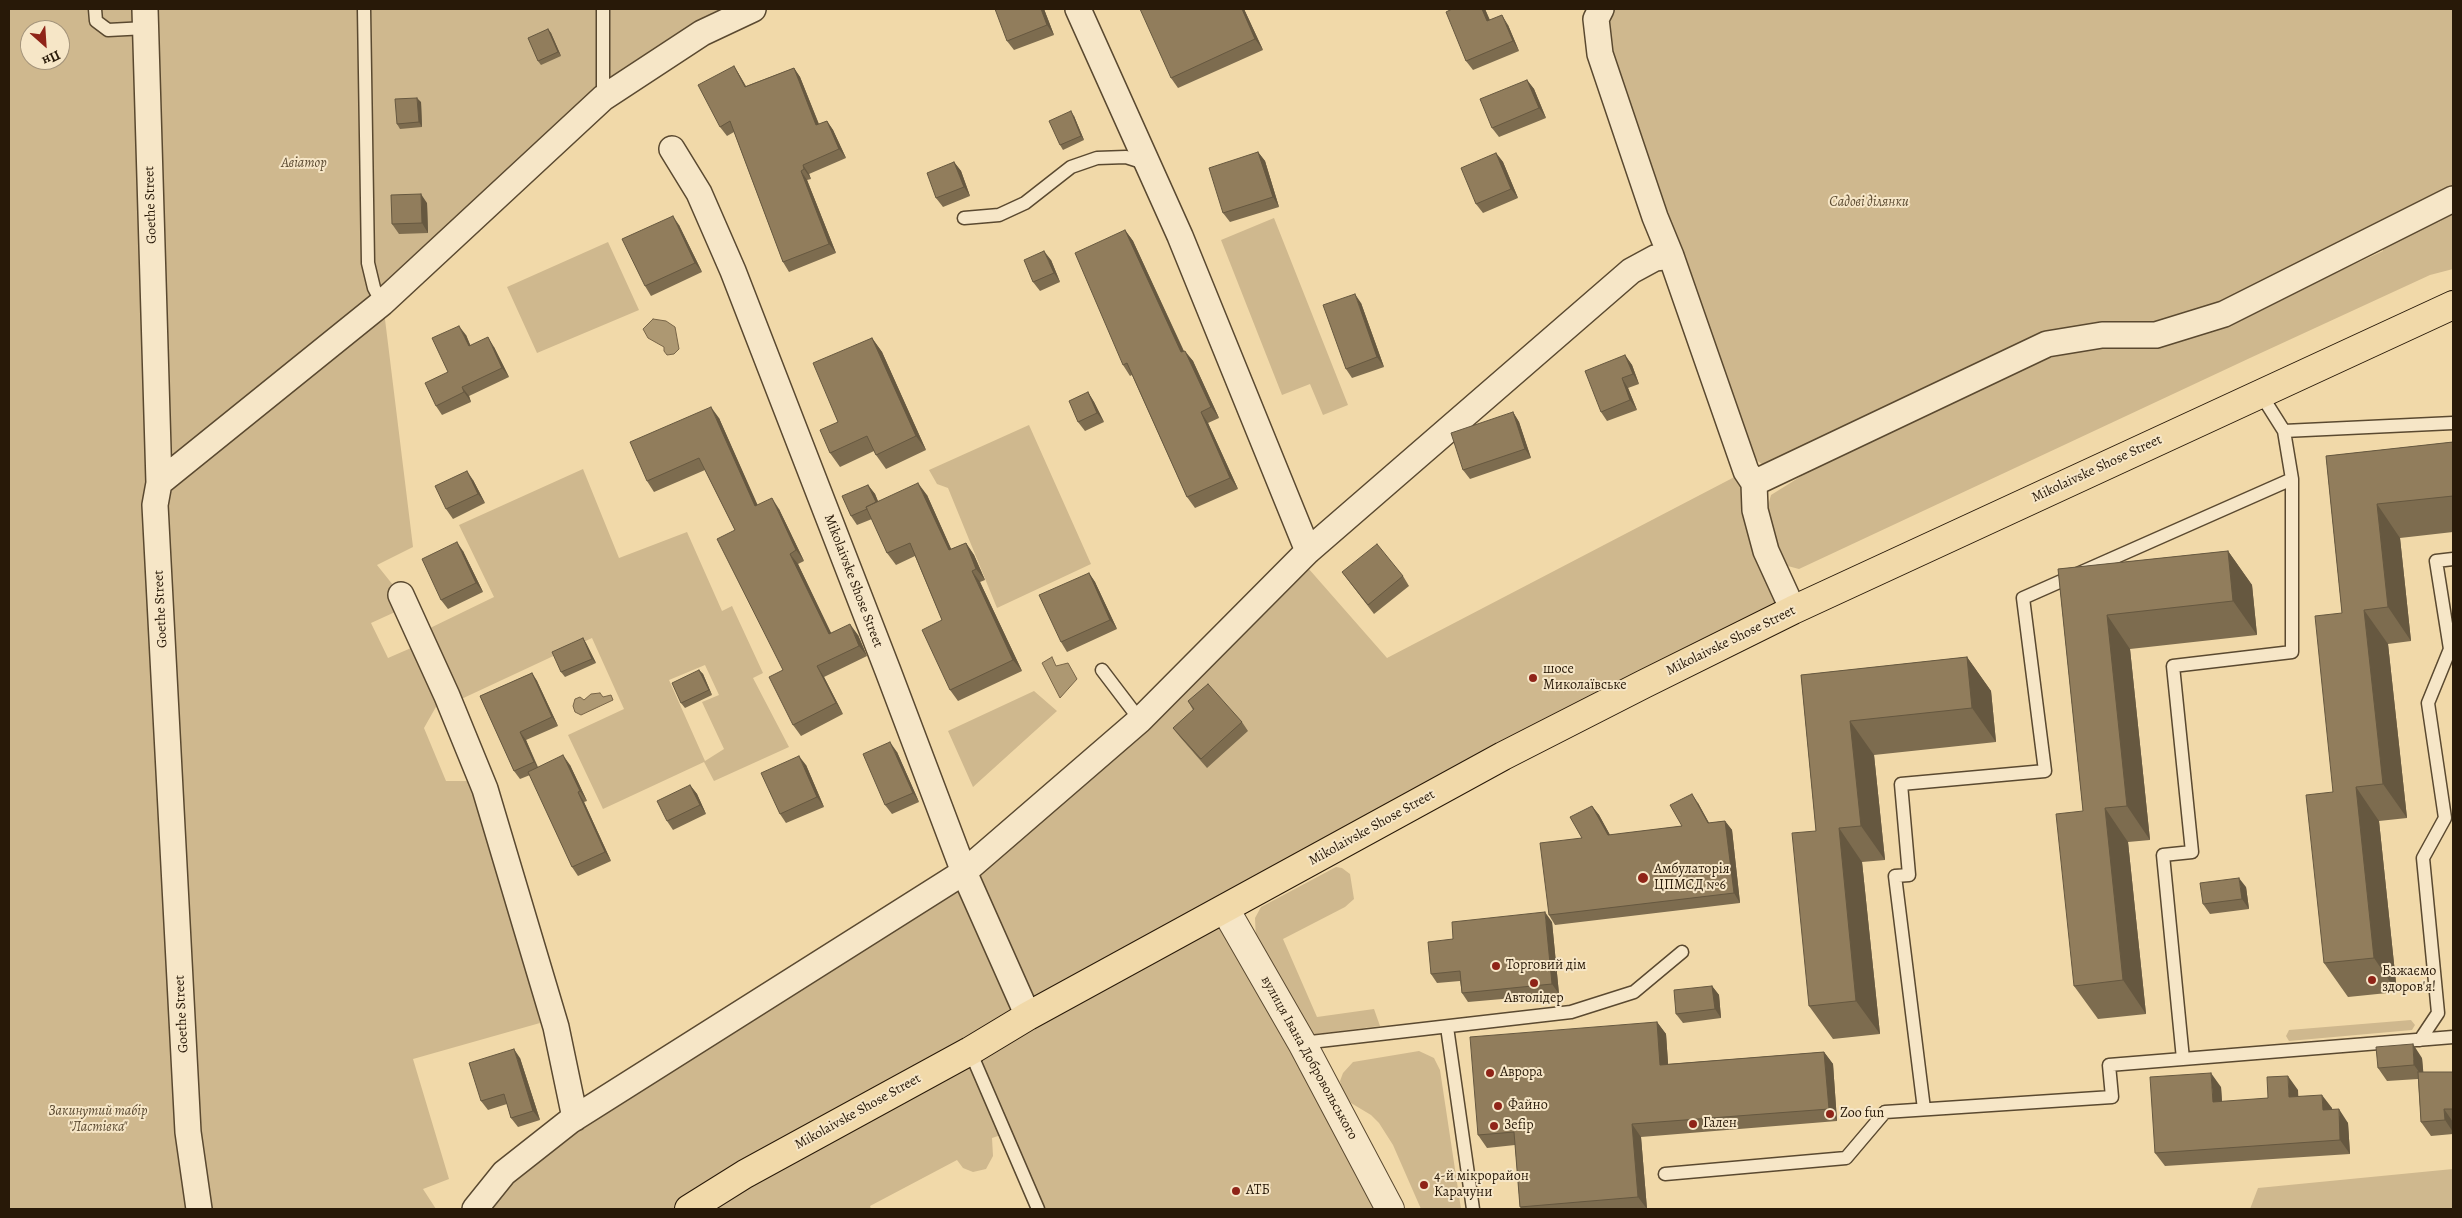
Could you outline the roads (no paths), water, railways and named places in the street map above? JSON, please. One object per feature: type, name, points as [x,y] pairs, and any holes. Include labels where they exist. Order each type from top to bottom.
[{"type":"main road","name":"Mikolaivske Shose Street","points":[[689,1209],[745,1174],[970,1052],[1028,1016],[1512,752],[1793,610],[2453,304]]},
{"type":"street","points":[[159,483],[382,303],[603,98],[702,33],[753,9]]},
{"type":"street","points":[[1078,9],[1150,164],[1308,551]]},
{"type":"street","points":[[1601,9],[1596,19],[1600,54],[1655,218],[1746,471],[1754,483],[1755,510],[1766,551],[1793,610]]},
{"type":"street","name":"Goethe Street","points":[[145,18],[159,483],[155,505],[188,1132],[199,1209]]},
{"type":"street","name":"Mikolaivske Shose Street","points":[[672,149],[699,193],[733,271],[964,872],[1028,1016]]},
{"type":"street","points":[[1754,483],[2048,344],[2102,334],[2156,335],[2224,314],[2453,199]]},
{"type":"street","points":[[475,1209],[504,1173],[575,1118],[964,872],[1140,720],[1308,551],[1631,271],[1655,258],[1670,256]]},
{"type":"street","points":[[401,595],[458,711],[485,788],[556,1027],[575,1118]]},
{"type":"street","name":"вулиця Івана Добровольського","points":[[1225,909],[1302,1043],[1390,1209]]},
{"type":"lane","points":[[95,9],[96,22],[108,30],[145,18]]},
{"type":"lane","points":[[364,9],[368,263],[374,288],[382,303]]},
{"type":"lane","points":[[603,9],[603,98]]},
{"type":"lane","points":[[964,218],[999,215],[1025,202],[1071,167],[1097,158],[1126,157],[1150,164]]},
{"type":"lane","points":[[2183,1059],[2163,855],[2192,852],[2172,666],[2292,652],[2292,479],[2284,431],[2260,393]]},
{"type":"lane","points":[[2284,431],[2453,423]]},
{"type":"lane","points":[[1924,1110],[1894,876],[1909,875],[1902,784],[2046,771],[2023,598],[2292,479]]},
{"type":"lane","points":[[2420,1040],[2438,1013],[2423,858],[2445,818],[2428,704],[2450,649],[2436,561],[2453,560]]},
{"type":"lane","points":[[1102,670],[1140,720]]},
{"type":"lane","points":[[1302,1043],[1571,1012],[1634,992],[1682,952]]},
{"type":"lane","points":[[1447,1027],[1473,1209]]},
{"type":"lane","points":[[1665,1174],[1846,1158],[1885,1112],[2112,1097],[2109,1065],[2453,1037]]},
{"type":"lane","points":[[970,1052],[1038,1209]]},
{"type":"place","name":"шосе Миколаївське","points":[[1533,678]]},
{"type":"place","name":"Амбулаторія ЦПМСД №6","points":[[1643,878]]},
{"type":"place","name":"Торговий дім","points":[[1496,966]]},
{"type":"place","name":"Бажаємо здоров'я!","points":[[2372,980]]},
{"type":"place","name":"Автолідер","points":[[1534,983]]},
{"type":"place","name":"Аврора","points":[[1490,1073]]},
{"type":"place","name":"Файно","points":[[1498,1106]]},
{"type":"place","name":"Zoo fun","points":[[1830,1114]]},
{"type":"place","name":"Гален","points":[[1693,1124]]},
{"type":"place","name":"Зеfір","points":[[1494,1126]]},
{"type":"place","name":"4-й мікрорайон Карачуни","points":[[1424,1185]]},
{"type":"place","name":"АТБ","points":[[1236,1191]]},
{"type":"park label","name":"Авіатор","points":[[304,164]]},
{"type":"park label","name":"Садові ділянки","points":[[1869,203]]},
{"type":"park label","name":"Закинутий табір \"Ластівка\"","points":[[98,1120]]}]
